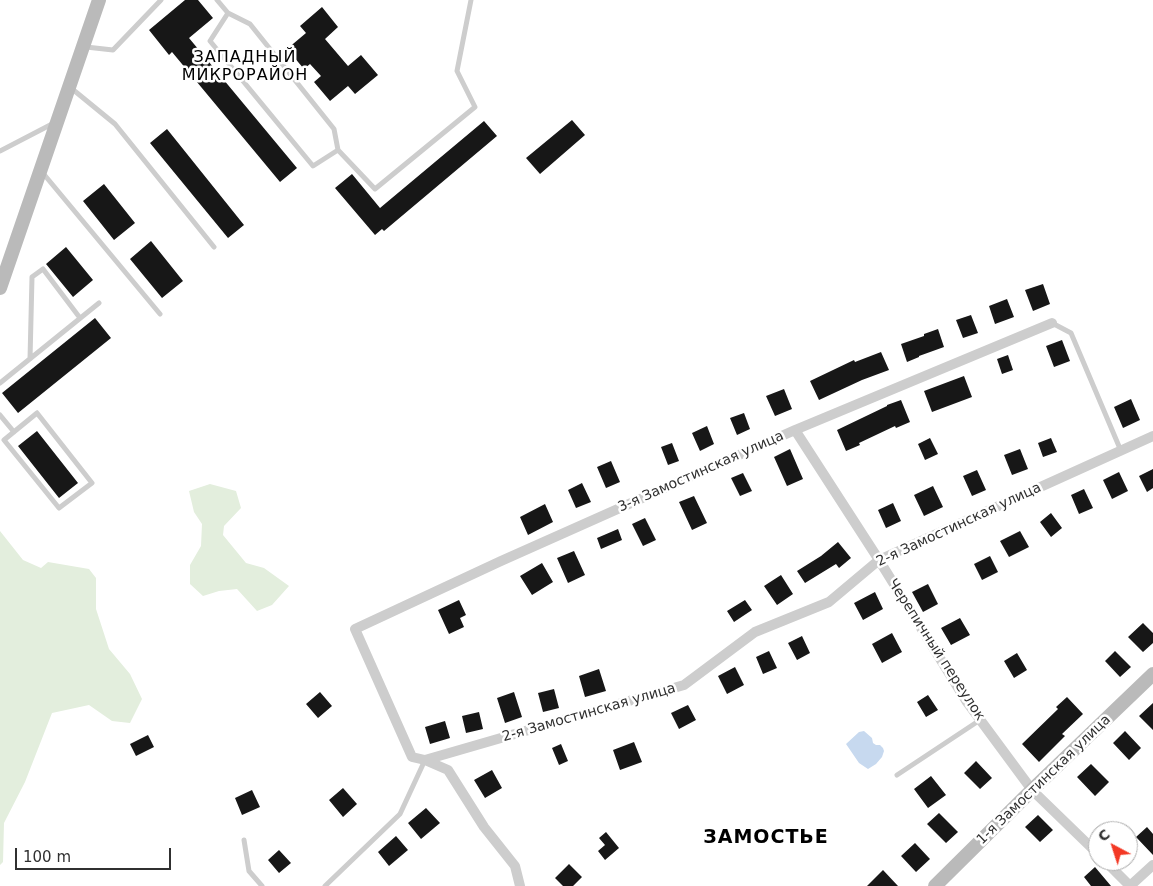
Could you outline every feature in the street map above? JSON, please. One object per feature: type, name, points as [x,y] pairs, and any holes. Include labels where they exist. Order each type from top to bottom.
[{"type":"street","points":[[0,288],[99,0]]},
{"type":"street","name":"3-я Замостинская улица","points":[[425,760],[412,757],[355,629],[795,430],[1052,323]]},
{"type":"street","name":"Черепичный переулок","points":[[795,430],[879,560],[967,702],[1032,790],[1088,844]]},
{"type":"street","name":"2-я Замостинская улица","points":[[425,760],[684,685],[755,632],[829,602],[879,560],[1153,436]]},
{"type":"street","name":"1-я Замостинская улица","points":[[935,886],[1153,674]]},
{"type":"street","points":[[425,760],[448,770],[484,828],[515,866],[520,886]]},
{"type":"street","points":[[1115,871],[1130,886],[1153,865]]},
{"type":"lane","points":[[83,46],[113,50],[161,0]]},
{"type":"lane","points":[[217,0],[228,12],[250,24],[262,38],[334,129],[338,150],[375,189],[475,108],[457,71],[471,0]]},
{"type":"lane","points":[[228,12],[210,41],[313,166],[338,150]]},
{"type":"lane","points":[[69,86],[115,124],[214,247]]},
{"type":"lane","points":[[0,151],[57,122]]},
{"type":"lane","points":[[40,170],[160,314]]},
{"type":"lane","points":[[30,359],[32,278],[43,269],[80,318]]},
{"type":"lane","points":[[0,383],[98,303]]},
{"type":"lane","points":[[1052,323],[1071,333],[1121,451]]},
{"type":"lane","points":[[37,413],[92,483],[59,508],[4,440],[14,432],[37,413]]},
{"type":"lane","points":[[0,415],[14,432]]},
{"type":"lane","points":[[897,775],[980,720]]},
{"type":"lane","points":[[325,886],[400,814],[425,760]]},
{"type":"lane","points":[[244,840],[249,871],[262,886]]},
{"type":"green space","points":[[210,484],[236,491],[241,508],[224,526],[223,535],[246,563],[264,568],[289,586],[272,605],[257,611],[237,589],[219,591],[203,596],[190,584],[190,565],[201,546],[202,524],[194,512],[189,491]]},
{"type":"green space","points":[[0,531],[23,560],[41,568],[48,562],[89,569],[96,578],[96,609],[109,649],[130,674],[142,699],[130,723],[112,721],[89,705],[52,713],[25,782],[4,823],[3,862],[0,865]]},
{"type":"water","points":[[864,731],[872,738],[873,743],[880,745],[884,751],[876,764],[868,769],[859,763],[846,744],[859,732]]},
{"type":"building","points":[[185,0],[198,0],[213,18],[189,38],[297,168],[280,182],[172,52],[169,55],[149,30]]},
{"type":"building","points":[[322,7],[338,27],[325,39],[348,66],[361,55],[378,75],[355,94],[348,86],[330,101],[314,82],[321,76],[310,64],[304,69],[287,49],[306,33],[300,26]]},
{"type":"building","points":[[572,120],[585,135],[540,174],[526,158]]},
{"type":"building","points":[[484,121],[497,136],[384,231],[382,229],[375,235],[335,188],[352,174],[380,208]]},
{"type":"building","points":[[167,129],[244,225],[228,238],[150,143]]},
{"type":"building","points":[[104,184],[135,223],[114,240],[83,201]]},
{"type":"building","points":[[151,241],[183,281],[162,298],[130,259]]},
{"type":"building","points":[[66,247],[93,280],[73,297],[46,264]]},
{"type":"building","points":[[1043,284],[1050,304],[1033,311],[1025,290]]},
{"type":"building","points":[[1007,299],[1014,317],[995,324],[989,306]]},
{"type":"building","points":[[971,315],[978,333],[963,338],[956,320]]},
{"type":"building","points":[[95,318],[111,338],[18,413],[2,393]]},
{"type":"building","points":[[938,329],[944,347],[907,362],[901,344]]},
{"type":"building","points":[[1062,340],[1070,361],[1054,367],[1046,346]]},
{"type":"building","points":[[881,352],[889,370],[819,400],[810,381],[854,360],[855,362]]},
{"type":"building","points":[[1008,355],[1013,370],[1002,374],[997,359]]},
{"type":"building","points":[[964,376],[972,397],[932,412],[924,391]]},
{"type":"building","points":[[784,389],[792,409],[775,416],[766,396]]},
{"type":"building","points":[[1131,399],[1140,420],[1123,428],[1114,407]]},
{"type":"building","points":[[901,400],[910,422],[896,428],[895,426],[846,451],[837,430]]},
{"type":"building","points":[[744,413],[750,429],[737,435],[730,418]]},
{"type":"building","points":[[707,426],[714,444],[700,451],[692,433]]},
{"type":"building","points":[[37,431],[78,483],[59,498],[18,446]]},
{"type":"building","points":[[930,438],[938,454],[925,460],[918,444]]},
{"type":"building","points":[[1051,438],[1057,452],[1043,457],[1038,443]]},
{"type":"building","points":[[672,443],[679,461],[668,465],[661,447]]},
{"type":"building","points":[[790,449],[803,479],[787,486],[774,457]]},
{"type":"building","points":[[1020,449],[1028,469],[1012,475],[1004,455]]},
{"type":"building","points":[[611,461],[620,482],[606,488],[597,467]]},
{"type":"building","points":[[1153,469],[1153,488],[1147,492],[1139,476]]},
{"type":"building","points":[[977,470],[986,490],[972,496],[963,476]]},
{"type":"building","points":[[1119,472],[1128,491],[1112,499],[1103,480]]},
{"type":"building","points":[[743,473],[752,491],[740,496],[731,478]]},
{"type":"building","points":[[582,483],[591,502],[576,508],[568,490]]},
{"type":"building","points":[[933,486],[943,507],[924,516],[914,495]]},
{"type":"building","points":[[1084,489],[1093,508],[1079,514],[1071,495]]},
{"type":"building","points":[[694,496],[707,523],[692,530],[679,502]]},
{"type":"building","points":[[893,503],[901,521],[886,528],[878,510]]},
{"type":"building","points":[[545,504],[553,522],[528,535],[520,517]]},
{"type":"building","points":[[1051,513],[1062,528],[1051,537],[1040,522]]},
{"type":"building","points":[[645,518],[656,540],[643,546],[632,524]]},
{"type":"building","points":[[618,529],[622,540],[601,549],[597,538]]},
{"type":"building","points":[[1020,531],[1029,547],[1009,557],[1000,541]]},
{"type":"building","points":[[838,542],[851,558],[839,568],[836,564],[805,583],[797,571],[821,556]]},
{"type":"building","points":[[574,551],[585,575],[568,583],[557,558]]},
{"type":"building","points":[[990,556],[998,572],[982,580],[974,564]]},
{"type":"building","points":[[542,563],[553,582],[532,595],[520,576]]},
{"type":"building","points":[[781,575],[793,594],[777,605],[764,586]]},
{"type":"building","points":[[928,584],[938,604],[923,612],[912,592]]},
{"type":"building","points":[[875,592],[883,609],[863,620],[854,603]]},
{"type":"building","points":[[459,600],[466,615],[460,618],[464,627],[449,634],[438,610]]},
{"type":"building","points":[[745,600],[752,610],[734,622],[727,611]]},
{"type":"building","points":[[960,618],[970,635],[951,645],[941,628]]},
{"type":"building","points":[[1143,623],[1153,633],[1153,643],[1143,652],[1128,637]]},
{"type":"building","points":[[892,633],[902,652],[882,663],[872,644]]},
{"type":"building","points":[[802,636],[810,653],[797,660],[788,643]]},
{"type":"building","points":[[769,651],[777,668],[763,674],[756,657]]},
{"type":"building","points":[[1115,651],[1131,667],[1120,677],[1105,661]]},
{"type":"building","points":[[1017,653],[1027,670],[1014,678],[1004,661]]},
{"type":"building","points":[[735,667],[744,685],[727,694],[718,676]]},
{"type":"building","points":[[599,669],[606,691],[585,697],[579,676]]},
{"type":"building","points":[[554,689],[559,708],[543,712],[538,693]]},
{"type":"building","points":[[320,692],[332,706],[318,718],[306,704]]},
{"type":"building","points":[[514,692],[522,717],[505,723],[497,698]]},
{"type":"building","points":[[928,695],[938,710],[926,717],[917,702]]},
{"type":"building","points":[[1067,697],[1083,714],[1062,734],[1065,736],[1039,762],[1022,744],[1058,709],[1056,707]]},
{"type":"building","points":[[1153,703],[1153,730],[1139,716]]},
{"type":"building","points":[[688,705],[696,720],[679,729],[671,713]]},
{"type":"building","points":[[479,712],[483,729],[466,733],[462,716]]},
{"type":"building","points":[[445,721],[450,738],[430,744],[425,727]]},
{"type":"building","points":[[1125,731],[1141,748],[1129,760],[1113,743]]},
{"type":"building","points":[[148,735],[154,747],[136,756],[130,744]]},
{"type":"building","points":[[634,742],[642,762],[620,770],[613,750]]},
{"type":"building","points":[[561,744],[568,761],[559,765],[552,748]]},
{"type":"building","points":[[976,761],[992,778],[980,789],[964,773]]},
{"type":"building","points":[[1091,764],[1109,782],[1095,796],[1077,777]]},
{"type":"building","points":[[492,770],[502,788],[485,798],[474,780]]},
{"type":"building","points":[[931,776],[946,795],[928,808],[914,789]]},
{"type":"building","points":[[343,788],[357,804],[343,817],[329,800]]},
{"type":"building","points":[[252,790],[260,807],[242,815],[235,798]]},
{"type":"building","points":[[426,808],[440,823],[421,839],[408,823]]},
{"type":"building","points":[[939,813],[958,832],[946,843],[927,824]]},
{"type":"building","points":[[1038,815],[1053,830],[1040,842],[1025,827]]},
{"type":"building","points":[[1147,827],[1153,834],[1153,855],[1138,839],[1138,835]]},
{"type":"building","points":[[606,832],[619,848],[605,860],[598,851],[605,845],[599,838]]},
{"type":"building","points":[[396,836],[408,850],[389,866],[378,852]]},
{"type":"building","points":[[915,843],[930,859],[916,872],[901,856]]},
{"type":"building","points":[[279,850],[291,863],[279,873],[268,860]]},
{"type":"building","points":[[569,864],[582,877],[573,886],[563,886],[555,878]]},
{"type":"building","points":[[883,870],[898,886],[867,886]]},
{"type":"building","points":[[1091,871],[1098,871],[1111,886],[1091,886],[1084,877]]},
{"type":"district","name":"ЗАПАДНЫЙ МИКРОРАЙОН","points":[[245,67]]},
{"type":"district","name":"ЗАМОСТЬЕ","points":[[766,838]]}]
